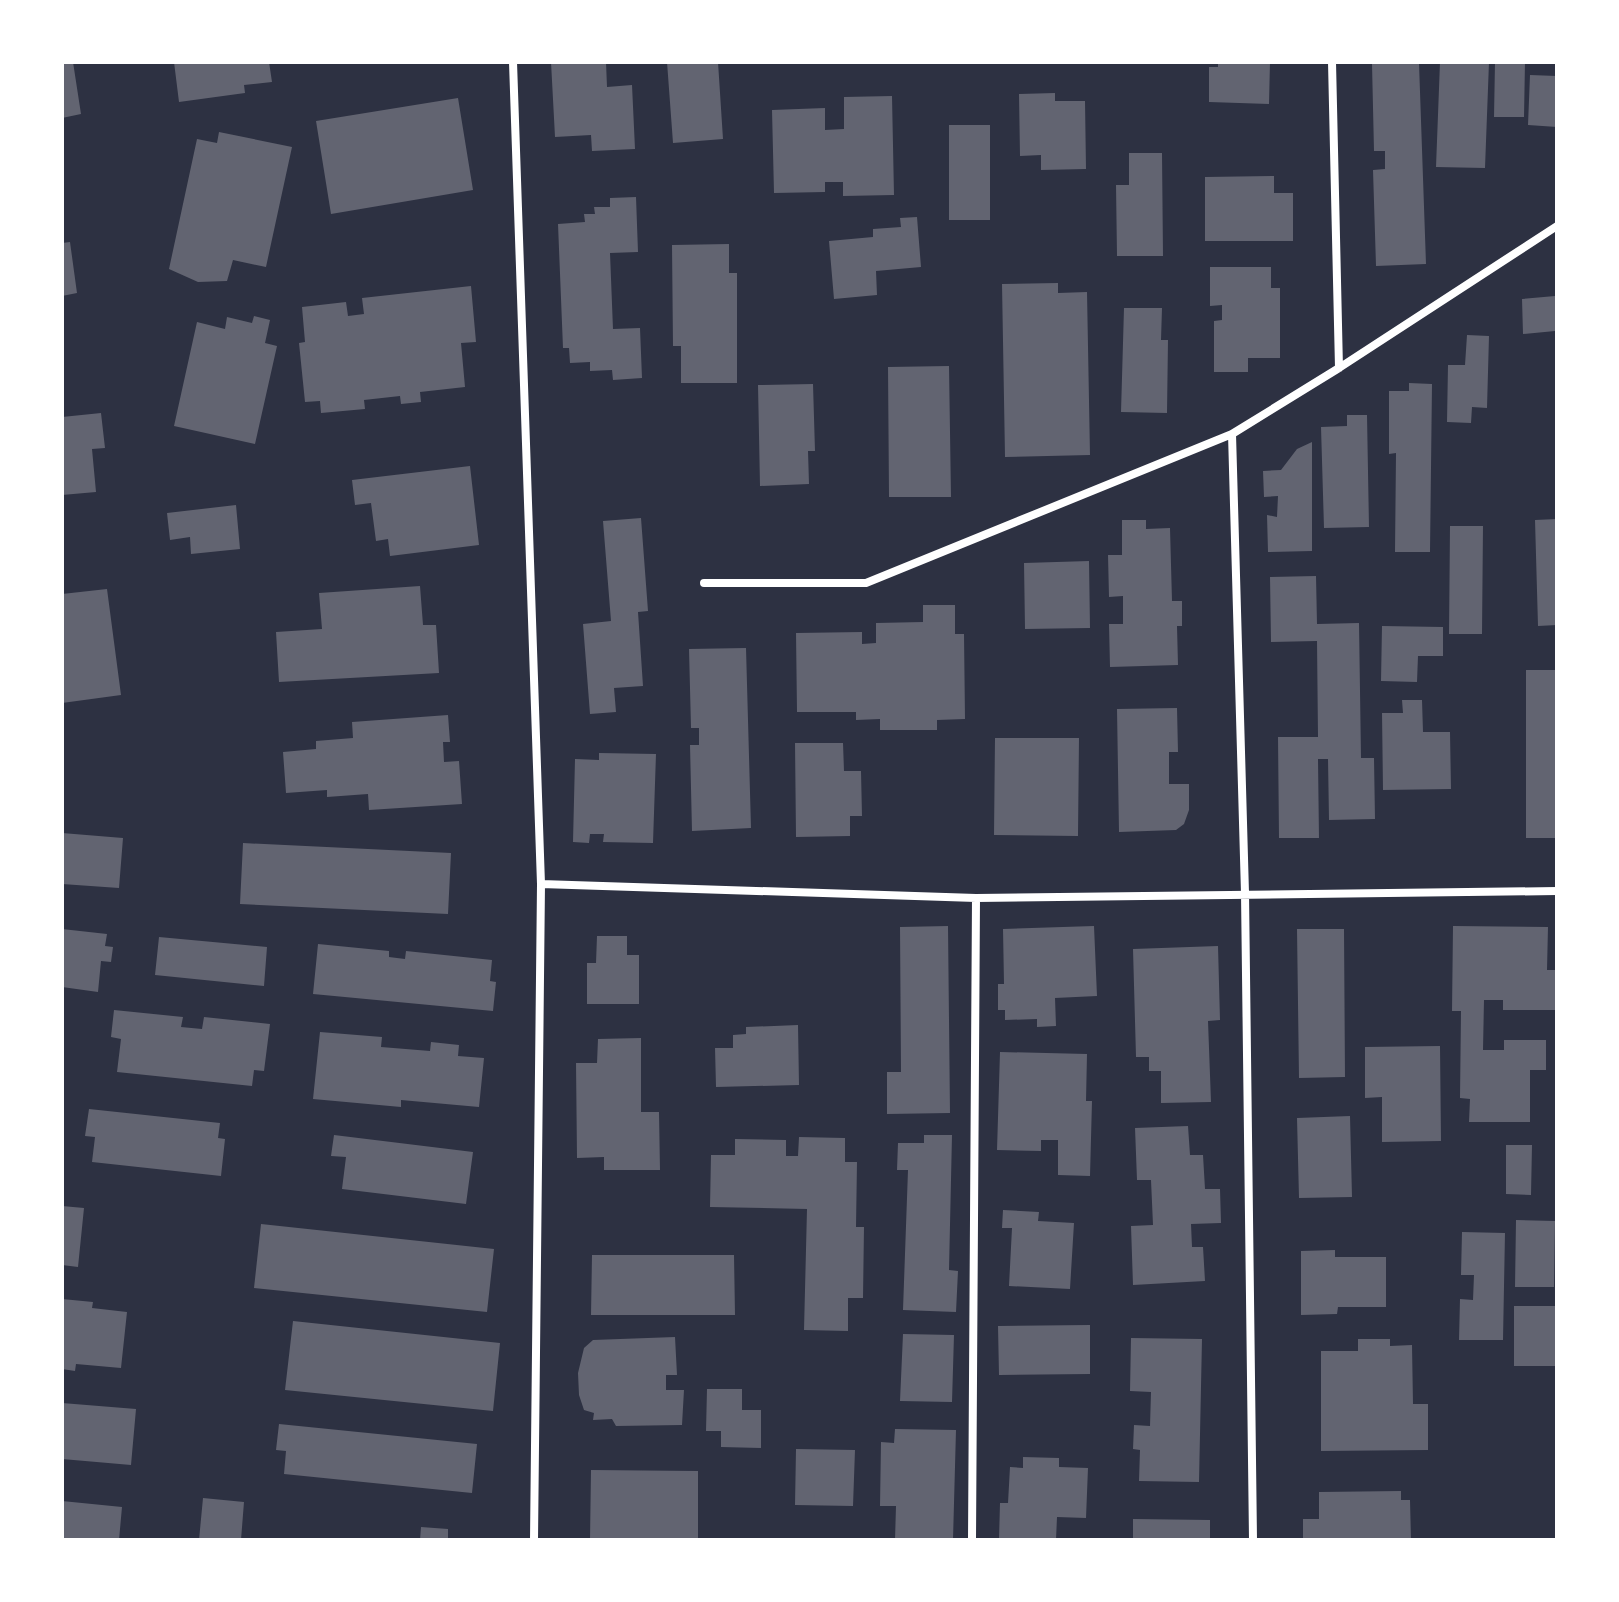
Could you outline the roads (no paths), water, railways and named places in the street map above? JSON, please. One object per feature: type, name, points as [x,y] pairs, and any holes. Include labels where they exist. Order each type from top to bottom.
[{"type":"street","points":[[513,62],[541,884],[534,1540]]},
{"type":"street","points":[[1332,62],[1339,368]]},
{"type":"street","points":[[704,583],[866,583],[1232,434],[1557,226]]},
{"type":"street","points":[[1232,434],[1245,893],[1253,1540]]},
{"type":"street","points":[[541,884],[976,898],[1557,891]]},
{"type":"street","points":[[972,1540],[976,898]]}]
